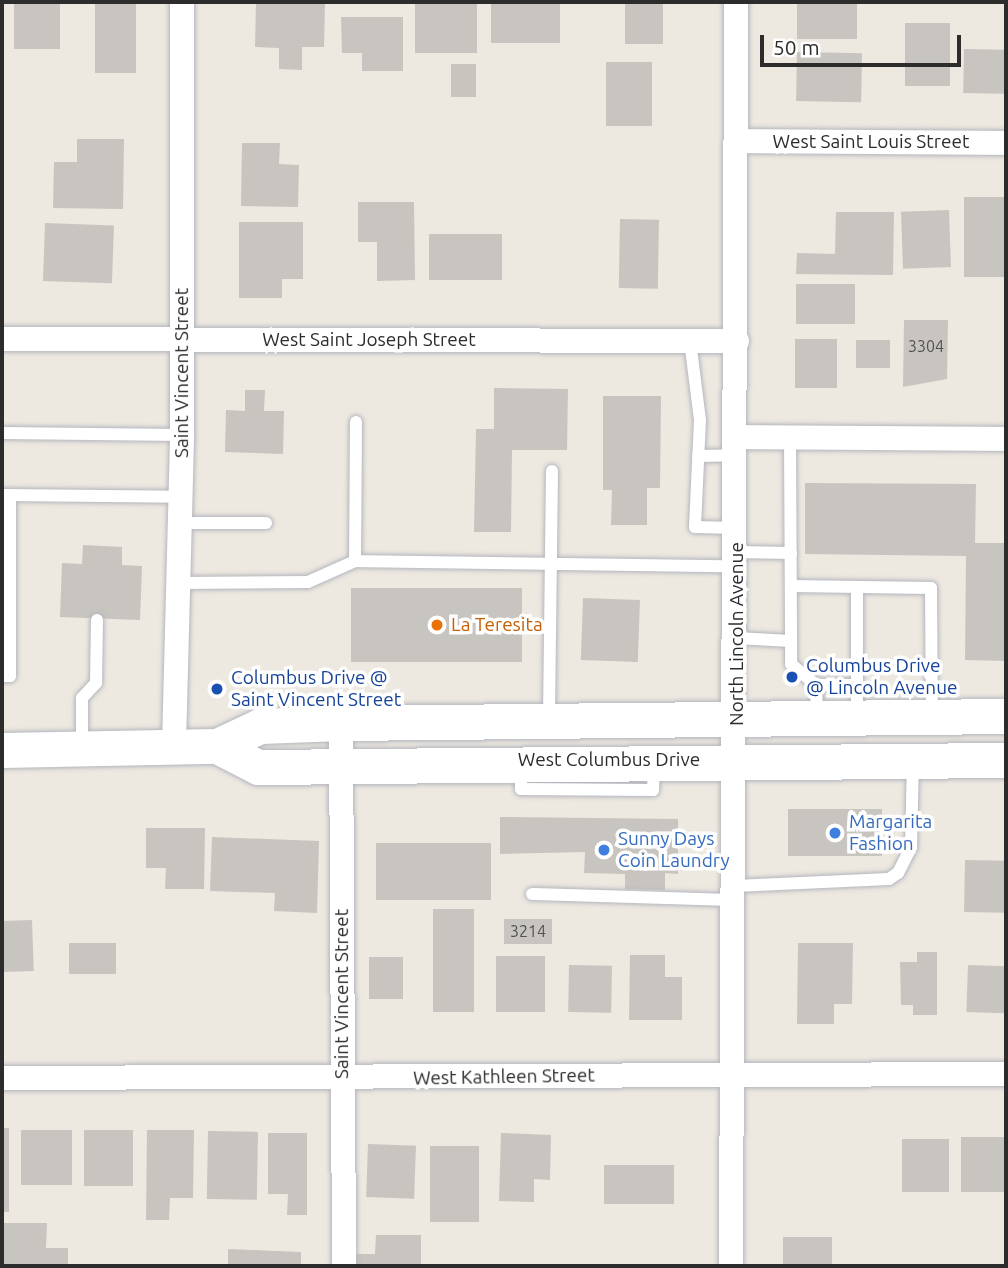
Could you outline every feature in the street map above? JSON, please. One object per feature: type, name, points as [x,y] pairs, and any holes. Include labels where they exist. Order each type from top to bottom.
[{"type":"main road","name":"West Columbus Drive","points":[[218,746],[260,726],[548,716],[737,716],[816,700],[857,701],[932,716],[1006,716]]},
{"type":"main road","name":"West Columbus Drive","points":[[2,750],[218,746],[258,767],[522,760],[1006,760]]},
{"type":"street","name":"Saint Vincent Street","points":[[174,745],[182,435],[182,2]]},
{"type":"street","name":"North Lincoln Avenue","points":[[731,1266],[737,716],[736,2]]},
{"type":"street","name":"West Saint Louis Street","points":[[736,141],[1006,143]]},
{"type":"street","name":"West Saint Joseph Street","points":[[2,339],[737,341]]},
{"type":"street","points":[[737,446],[790,438],[1006,439]]},
{"type":"street","name":"Saint Vincent Street","points":[[341,723],[344,1266]]},
{"type":"street","name":"West Kathleen Street","points":[[2,1078],[342,1081],[733,1072],[1006,1074]]},
{"type":"lane","points":[[690,341],[698,456],[695,527],[737,528]]},
{"type":"lane","points":[[355,561],[356,422]]},
{"type":"lane","points":[[2,433],[182,435]]},
{"type":"lane","points":[[790,438],[791,664],[816,700]]},
{"type":"lane","points":[[698,456],[737,446]]},
{"type":"lane","points":[[548,716],[552,471]]},
{"type":"lane","points":[[2,676],[10,676],[6,495],[181,497]]},
{"type":"lane","points":[[180,523],[266,523]]},
{"type":"lane","points":[[178,583],[308,582],[355,561],[551,565],[737,559],[791,553]]},
{"type":"lane","points":[[791,586],[931,587],[932,716]]},
{"type":"lane","points":[[857,587],[857,701]]},
{"type":"lane","points":[[82,749],[82,698],[96,683],[97,620]]},
{"type":"lane","points":[[736,638],[791,641]]},
{"type":"lane","points":[[532,894],[735,893],[889,879],[898,873],[911,847],[913,759]]},
{"type":"building","points":[[14,2],[60,2],[60,49],[14,49]]},
{"type":"building","points":[[95,2],[136,2],[136,73],[95,73]]},
{"type":"building","points":[[415,2],[477,2],[477,53],[415,53]]},
{"type":"building","points":[[491,2],[560,2],[560,43],[491,43]]},
{"type":"building","points":[[625,2],[663,2],[663,44],[625,44]]},
{"type":"building","points":[[797,2],[857,2],[857,39],[797,39]]},
{"type":"building","points":[[256,3],[325,3],[324,47],[302,47],[302,70],[279,69],[279,48],[255,47]]},
{"type":"building","points":[[341,17],[403,17],[403,71],[362,71],[362,53],[342,53]]},
{"type":"building","points":[[905,23],[950,23],[950,86],[905,86]]},
{"type":"building","points":[[964,49],[1006,50],[1005,94],[963,93]]},
{"type":"building","points":[[797,52],[862,53],[861,102],[796,101]]},
{"type":"building","points":[[606,62],[652,62],[652,126],[606,126]]},
{"type":"building","points":[[451,64],[476,64],[476,97],[451,97]]},
{"type":"building","points":[[77,139],[124,139],[123,209],[53,208],[54,162],[77,162]]},
{"type":"building","points":[[242,143],[280,143],[279,164],[299,165],[298,207],[241,206]]},
{"type":"building","points":[[964,197],[1006,197],[1006,277],[964,277]]},
{"type":"building","points":[[358,202],[414,202],[415,280],[377,281],[377,242],[358,242]]},
{"type":"building","points":[[949,210],[951,267],[903,269],[901,212]]},
{"type":"building","points":[[836,212],[894,212],[893,275],[796,274],[797,253],[835,254]]},
{"type":"building","points":[[620,219],[659,220],[658,289],[619,288]]},
{"type":"building","points":[[239,222],[303,222],[303,279],[282,279],[282,298],[239,298]]},
{"type":"building","points":[[45,223],[114,225],[112,283],[43,281]]},
{"type":"building","points":[[429,234],[502,234],[502,280],[429,280]]},
{"type":"building","points":[[796,284],[855,284],[855,324],[796,324]]},
{"type":"building","points":[[904,320],[948,320],[947,379],[903,387]]},
{"type":"building","points":[[795,339],[837,339],[837,388],[795,388]]},
{"type":"building","points":[[856,340],[890,340],[890,368],[856,368]]},
{"type":"building","points":[[494,388],[568,389],[567,450],[512,450],[511,532],[474,532],[476,429],[494,429]]},
{"type":"building","points":[[245,390],[265,390],[264,411],[284,411],[283,454],[225,452],[226,410],[245,411]]},
{"type":"building","points":[[603,396],[661,396],[660,488],[647,488],[647,525],[611,525],[612,490],[603,490]]},
{"type":"building","points":[[805,483],[976,484],[975,543],[1006,543],[1006,661],[965,660],[966,556],[805,554]]},
{"type":"building","points":[[83,545],[122,547],[122,565],[142,566],[140,620],[60,617],[62,563],[82,564]]},
{"type":"building","name":"La Teresita","points":[[351,588],[522,588],[522,662],[351,662]]},
{"type":"building","points":[[583,598],[640,600],[638,662],[581,660]]},
{"type":"building","name":"Margarita Fashion","points":[[788,809],[882,809],[882,856],[788,856]]},
{"type":"building","points":[[500,817],[678,819],[678,874],[665,873],[665,890],[625,889],[625,874],[584,873],[585,852],[500,854]]},
{"type":"building","points":[[146,828],[205,828],[204,889],[165,889],[166,868],[146,868]]},
{"type":"building","points":[[212,837],[319,841],[317,913],[274,911],[275,893],[210,891]]},
{"type":"building","points":[[376,843],[491,843],[491,900],[376,900]]},
{"type":"building","points":[[965,860],[1006,861],[1005,913],[964,912]]},
{"type":"building","points":[[433,909],[474,909],[474,1012],[433,1012]]},
{"type":"building","points":[[504,919],[552,919],[552,944],[504,944]]},
{"type":"building","points":[[32,920],[34,971],[4,972],[2,921]]},
{"type":"building","points":[[69,943],[116,943],[116,974],[69,974]]},
{"type":"building","points":[[798,943],[853,943],[852,1004],[834,1004],[834,1024],[797,1024]]},
{"type":"building","points":[[917,952],[937,952],[937,1015],[913,1015],[913,1005],[901,1005],[900,962],[917,962]]},
{"type":"building","points":[[630,955],[665,955],[665,977],[682,977],[682,1020],[629,1020]]},
{"type":"building","points":[[496,956],[545,956],[545,1012],[496,1012]]},
{"type":"building","points":[[369,957],[403,957],[403,999],[369,999]]},
{"type":"building","points":[[569,965],[612,966],[611,1013],[568,1012]]},
{"type":"building","points":[[968,965],[1006,966],[1004,1013],[966,1012]]},
{"type":"building","points":[[2,1128],[9,1128],[9,1212],[2,1212]]},
{"type":"building","points":[[21,1130],[72,1130],[72,1185],[21,1185]]},
{"type":"building","points":[[84,1130],[133,1130],[133,1186],[84,1186]]},
{"type":"building","points":[[147,1130],[194,1130],[193,1198],[170,1198],[169,1220],[146,1220]]},
{"type":"building","points":[[208,1131],[258,1132],[257,1200],[207,1199]]},
{"type":"building","points":[[268,1133],[307,1133],[307,1215],[287,1215],[288,1194],[268,1194]]},
{"type":"building","points":[[501,1133],[551,1135],[550,1180],[534,1179],[534,1202],[499,1201]]},
{"type":"building","points":[[961,1137],[1006,1137],[1006,1192],[961,1192]]},
{"type":"building","points":[[902,1139],[949,1139],[949,1192],[902,1192]]},
{"type":"building","points":[[368,1144],[416,1146],[414,1199],[366,1197]]},
{"type":"building","points":[[430,1146],[479,1146],[479,1222],[430,1222]]},
{"type":"building","points":[[604,1165],[674,1165],[674,1204],[604,1204]]},
{"type":"building","points":[[2,1223],[47,1223],[46,1248],[68,1248],[68,1266],[2,1266]]},
{"type":"building","points":[[376,1235],[421,1235],[421,1266],[353,1266],[353,1254],[375,1254]]},
{"type":"building","points":[[783,1237],[832,1237],[832,1266],[783,1266]]},
{"type":"building","points":[[228,1249],[301,1252],[301,1266],[228,1266]]},
{"type":"place","name":"La Teresita","points":[[437,625]]},
{"type":"place","name":"Columbus Drive @ Lincoln Avenue","points":[[792,677]]},
{"type":"place","name":"Columbus Drive @ Saint Vincent Street","points":[[217,689]]},
{"type":"place","name":"Margarita Fashion","points":[[835,833]]},
{"type":"place","name":"Sunny Days Coin Laundry","points":[[604,850]]}]
